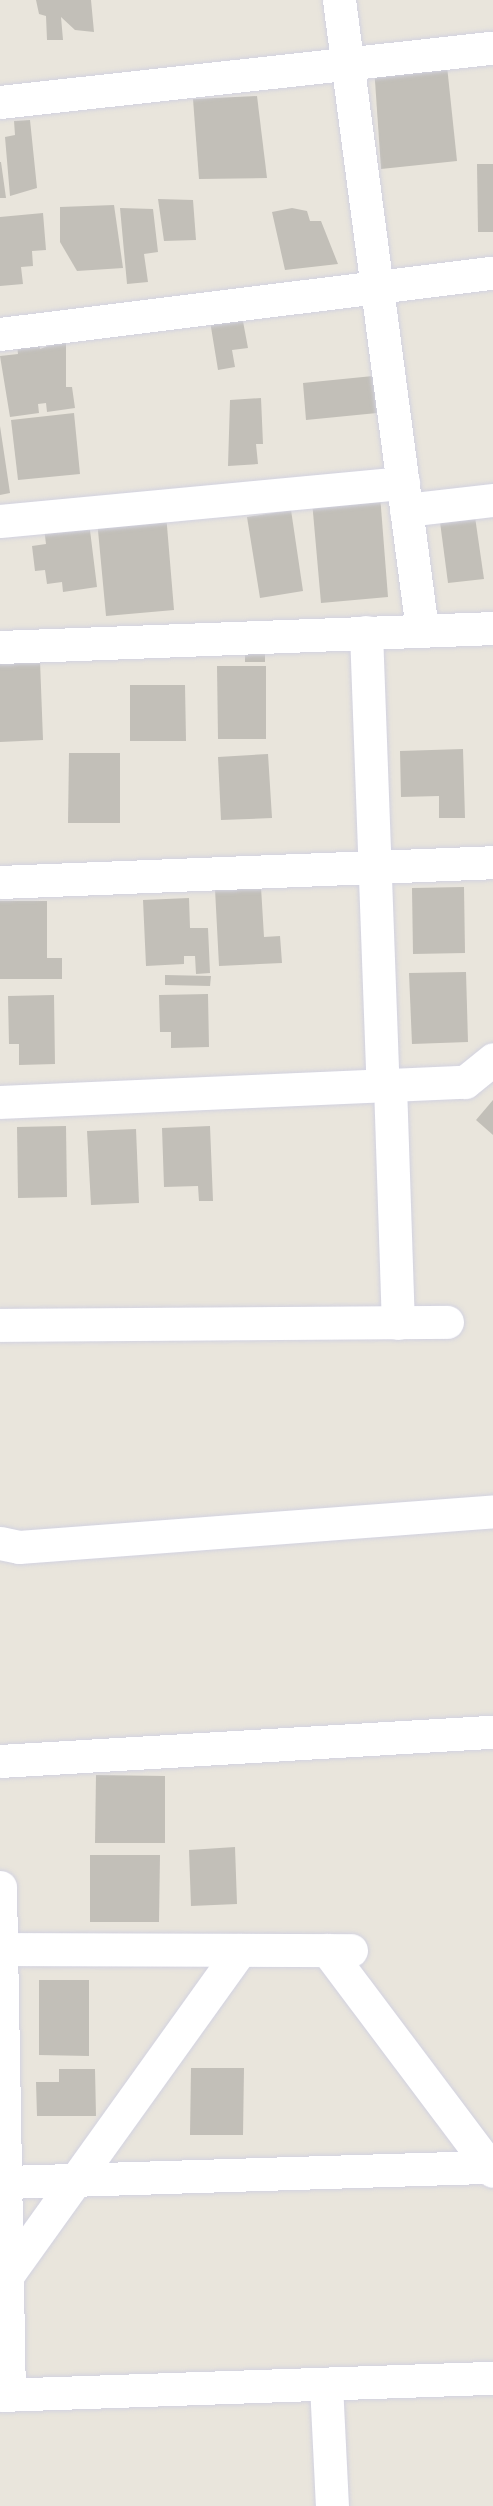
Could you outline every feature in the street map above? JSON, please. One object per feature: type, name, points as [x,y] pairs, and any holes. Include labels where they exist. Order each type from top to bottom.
[{"type":"street","points":[[339,0],[422,630]]},
{"type":"street","points":[[0,102],[493,48]]},
{"type":"street","points":[[0,334],[493,273]]},
{"type":"street","points":[[0,521],[405,496],[493,500]]},
{"type":"street","points":[[0,647],[493,628]]},
{"type":"street","points":[[366,632],[372,868],[398,1323]]},
{"type":"street","points":[[0,882],[493,862]]},
{"type":"street","points":[[0,1102],[465,1082],[493,1059]]},
{"type":"street","points":[[0,1325],[447,1322]]},
{"type":"street","points":[[0,1543],[19,1546],[493,1511]]},
{"type":"street","points":[[0,1761],[493,1732]]},
{"type":"street","points":[[0,1887],[3,2105],[9,2273],[4,2395],[493,2378]]},
{"type":"street","points":[[1,1949],[339,1950],[491,2169]]},
{"type":"street","points":[[9,2273],[240,1950]]},
{"type":"street","points":[[7,2182],[491,2169]]},
{"type":"street","points":[[326,2384],[332,2506]]},
{"type":"building","points":[[36,0],[91,0],[94,32],[75,30],[61,17],[63,40],[47,40],[46,16],[39,14]]},
{"type":"building","points":[[374,66],[447,66],[457,161],[381,169]]},
{"type":"building","points":[[257,96],[267,178],[199,179],[193,99]]},
{"type":"building","points":[[30,120],[37,188],[10,196],[5,137],[15,135],[14,121]]},
{"type":"building","points":[[1,162],[6,198],[0,198]]},
{"type":"building","points":[[477,164],[493,164],[493,232],[478,232]]},
{"type":"building","points":[[158,199],[193,200],[196,240],[164,241]]},
{"type":"building","points":[[114,205],[123,268],[77,271],[60,242],[60,207]]},
{"type":"building","points":[[120,208],[153,209],[158,252],[144,254],[148,282],[127,284]]},
{"type":"building","points":[[292,208],[307,211],[310,221],[321,221],[338,264],[285,270],[272,212]]},
{"type":"building","points":[[43,213],[46,250],[32,251],[33,266],[21,267],[23,284],[0,286],[0,217]]},
{"type":"building","points":[[242,316],[248,348],[232,350],[235,367],[218,370],[210,321]]},
{"type":"building","points":[[66,339],[66,387],[72,387],[75,408],[47,412],[46,403],[38,404],[39,413],[10,417],[0,356],[18,354],[17,345],[39,343],[40,349]]},
{"type":"building","points":[[373,376],[377,413],[306,420],[303,383]]},
{"type":"building","points":[[261,398],[263,444],[256,444],[258,464],[228,466],[230,400]]},
{"type":"building","points":[[74,413],[80,474],[18,480],[11,420]]},
{"type":"building","points":[[0,426],[10,493],[0,495]]},
{"type":"building","points":[[380,495],[388,597],[321,603],[312,501]]},
{"type":"building","points":[[291,510],[303,591],[260,598],[247,517]]},
{"type":"building","points":[[166,514],[174,610],[106,616],[97,520]]},
{"type":"building","points":[[475,517],[484,579],[448,583],[440,522]]},
{"type":"building","points":[[89,522],[97,587],[63,592],[62,582],[47,584],[45,570],[35,571],[32,546],[46,544],[44,528]]},
{"type":"building","points":[[245,650],[265,650],[265,662],[245,662]]},
{"type":"building","points":[[40,661],[43,740],[0,742],[0,663]]},
{"type":"building","points":[[217,666],[266,666],[266,739],[218,739]]},
{"type":"building","points":[[130,685],[185,685],[186,741],[130,741]]},
{"type":"building","points":[[463,749],[465,818],[439,818],[439,796],[401,797],[400,751]]},
{"type":"building","points":[[69,753],[120,753],[120,823],[68,823]]},
{"type":"building","points":[[268,754],[272,818],[221,820],[218,757]]},
{"type":"building","points":[[261,887],[264,937],[280,936],[282,963],[219,966],[215,889]]},
{"type":"building","points":[[464,887],[465,953],[413,954],[412,888]]},
{"type":"building","points":[[189,898],[190,928],[208,928],[210,973],[196,974],[195,956],[184,956],[184,964],[146,966],[143,900]]},
{"type":"building","points":[[0,901],[47,901],[47,958],[62,958],[62,979],[0,979]]},
{"type":"building","points":[[466,972],[468,1042],[412,1044],[409,973]]},
{"type":"building","points":[[165,975],[211,976],[210,986],[165,985]]},
{"type":"building","points":[[208,994],[209,1047],[171,1048],[171,1032],[160,1032],[159,995]]},
{"type":"building","points":[[54,995],[55,1064],[19,1065],[19,1044],[9,1044],[8,996]]},
{"type":"building","points":[[493,1100],[493,1135],[476,1120]]},
{"type":"building","points":[[66,1126],[67,1197],[18,1198],[17,1127]]},
{"type":"building","points":[[210,1126],[213,1201],[199,1201],[198,1186],[164,1187],[162,1128]]},
{"type":"building","points":[[136,1129],[139,1203],[91,1205],[87,1131]]},
{"type":"building","points":[[96,1775],[165,1776],[165,1843],[95,1843]]},
{"type":"building","points":[[235,1847],[237,1904],[191,1906],[189,1850]]},
{"type":"building","points":[[90,1855],[160,1855],[159,1922],[90,1922]]},
{"type":"building","points":[[39,1980],[89,1980],[89,2056],[39,2055]]},
{"type":"building","points":[[191,2068],[244,2068],[243,2135],[190,2135]]},
{"type":"building","points":[[59,2069],[95,2069],[96,2116],[37,2116],[36,2082],[59,2082]]}]
